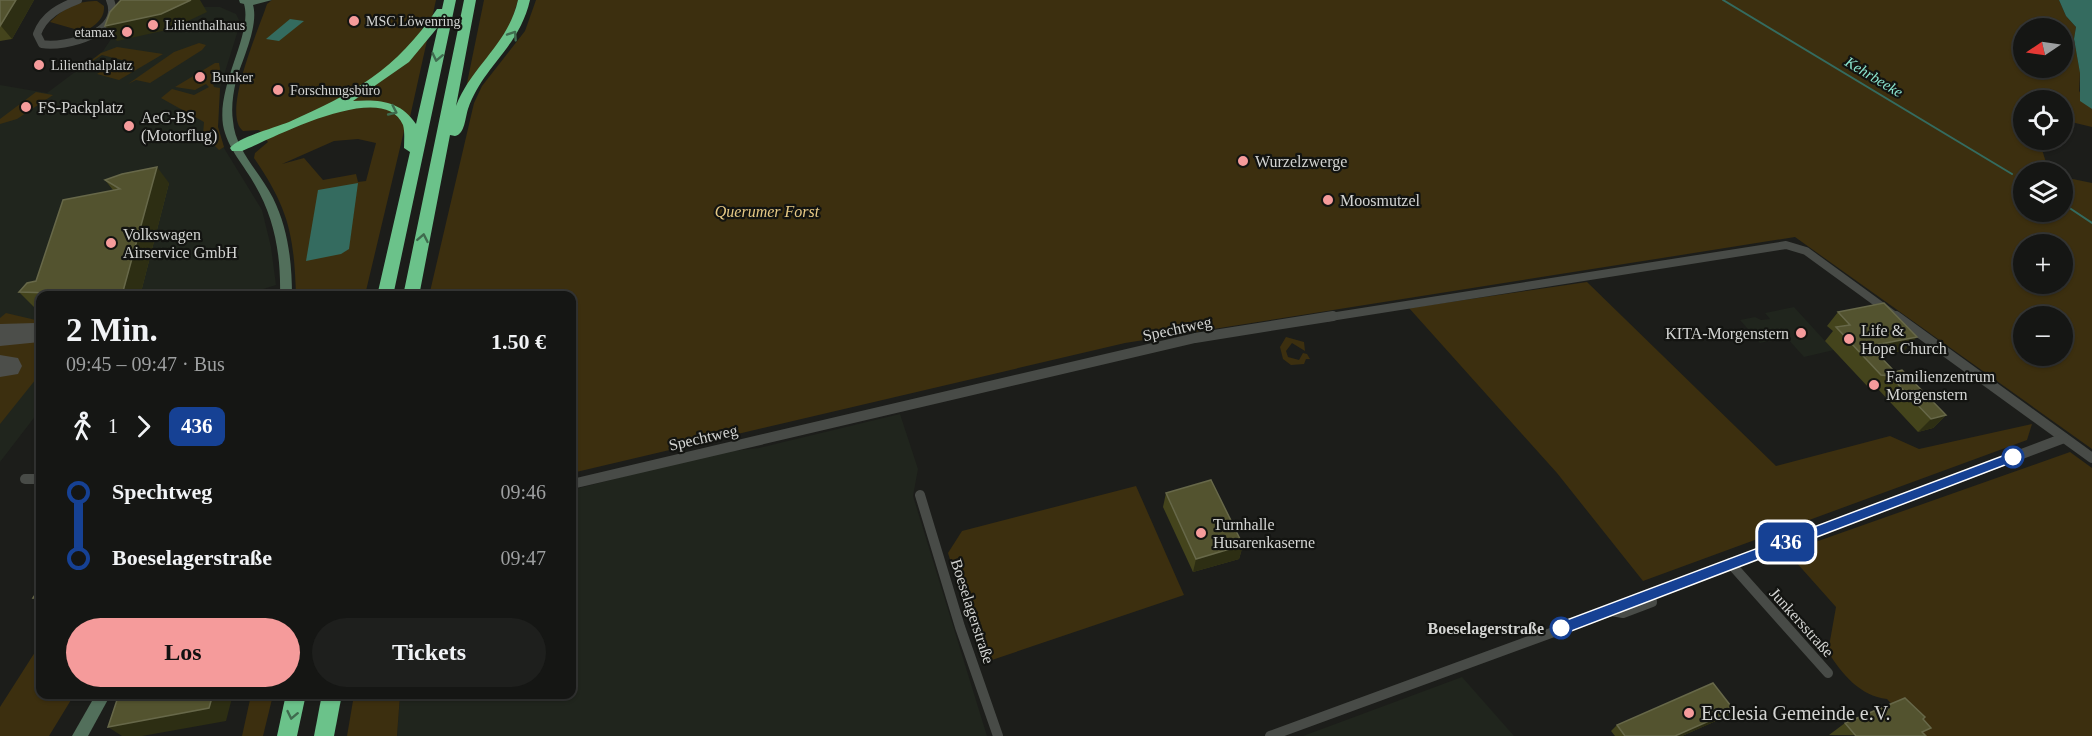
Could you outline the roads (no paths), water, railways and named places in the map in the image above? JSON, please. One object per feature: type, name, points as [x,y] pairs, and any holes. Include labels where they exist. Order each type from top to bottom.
[{"type":"highway","points":[[237,148],[315,113],[374,82],[411,56],[431,31],[448,0]]},
{"type":"highway","points":[[386,291],[448,0]]},
{"type":"highway","points":[[412,291],[470,0]]},
{"type":"highway","points":[[440,155],[454,134],[462,107],[472,86],[515,31],[525,0]]},
{"type":"highway","points":[[315,113],[362,105],[379,105],[398,112],[406,119],[410,128],[411,176]]},
{"type":"highway","points":[[287,736],[295,699]]},
{"type":"highway","points":[[324,736],[331,699]]},
{"type":"main road","points":[[245,1],[266,1]]},
{"type":"main road","points":[[245,1],[251,10],[228,96],[229,127],[237,148],[263,189],[275,217],[285,257],[286,291]]},
{"type":"main road","points":[[249,23],[266,1]]},
{"type":"main road","points":[[80,736],[101,699]]},
{"type":"street","points":[[78,0],[57,10],[42,23],[37,34],[42,44],[58,46],[77,41],[103,26],[113,11],[123,9]]},
{"type":"street","points":[[110,0],[113,11]]},
{"type":"street","name":"Spechtweg","points":[[576,483],[1195,338],[1786,245],[1797,246],[2064,438]]},
{"type":"street","points":[[1270,736],[1611,611],[1623,613],[1652,602],[1651,594],[1730,562],[2064,438],[2092,458]]},
{"type":"street","points":[[25,479],[36,479]]},
{"type":"street","name":"Boeselagerstraße","points":[[920,495],[960,627],[998,736]]},
{"type":"street","name":"Junkersstraße","points":[[1730,562],[1828,673]]},
{"type":"waterway","name":"Kehrbeeke","points":[[1723,0],[2012,174]]},
{"type":"waterway","name":"Kehrbeeke","points":[[2073,210],[2092,223]]},
{"type":"place","name":"MSC Löwenring","points":[[354,21]]},
{"type":"place","name":"Lilienthalhaus","points":[[153,25]]},
{"type":"place","name":"etamax","points":[[127,32]]},
{"type":"place","name":"Lilienthalplatz","points":[[39,65]]},
{"type":"place","name":"Bunker","points":[[200,77]]},
{"type":"place","name":"Forschungsbüro","points":[[278,90]]},
{"type":"place","name":"FS-Packplatz","points":[[26,107]]},
{"type":"place","name":"AeC-BS (Motorflug)","points":[[129,126]]},
{"type":"place","name":"Wurzelzwerge","points":[[1243,161]]},
{"type":"place","name":"Moosmutzel","points":[[1328,200]]},
{"type":"place","name":"Volkswagen Airservice GmbH","points":[[111,243]]},
{"type":"place","name":"KITA-Morgenstern","points":[[1801,333]]},
{"type":"place","name":"Life & Hope Church","points":[[1849,339]]},
{"type":"place","name":"Familienzentrum Morgenstern","points":[[1874,385]]},
{"type":"place","name":"Turnhalle Husarenkaserne","points":[[1201,533]]},
{"type":"place","name":"Boeselagerstraße","points":[[1561,628]]},
{"type":"place","name":"Ecclesia Gemeinde e.V.","points":[[1689,713]]},
{"type":"park label","name":"Querumer Forst","points":[[767,211]]}]
